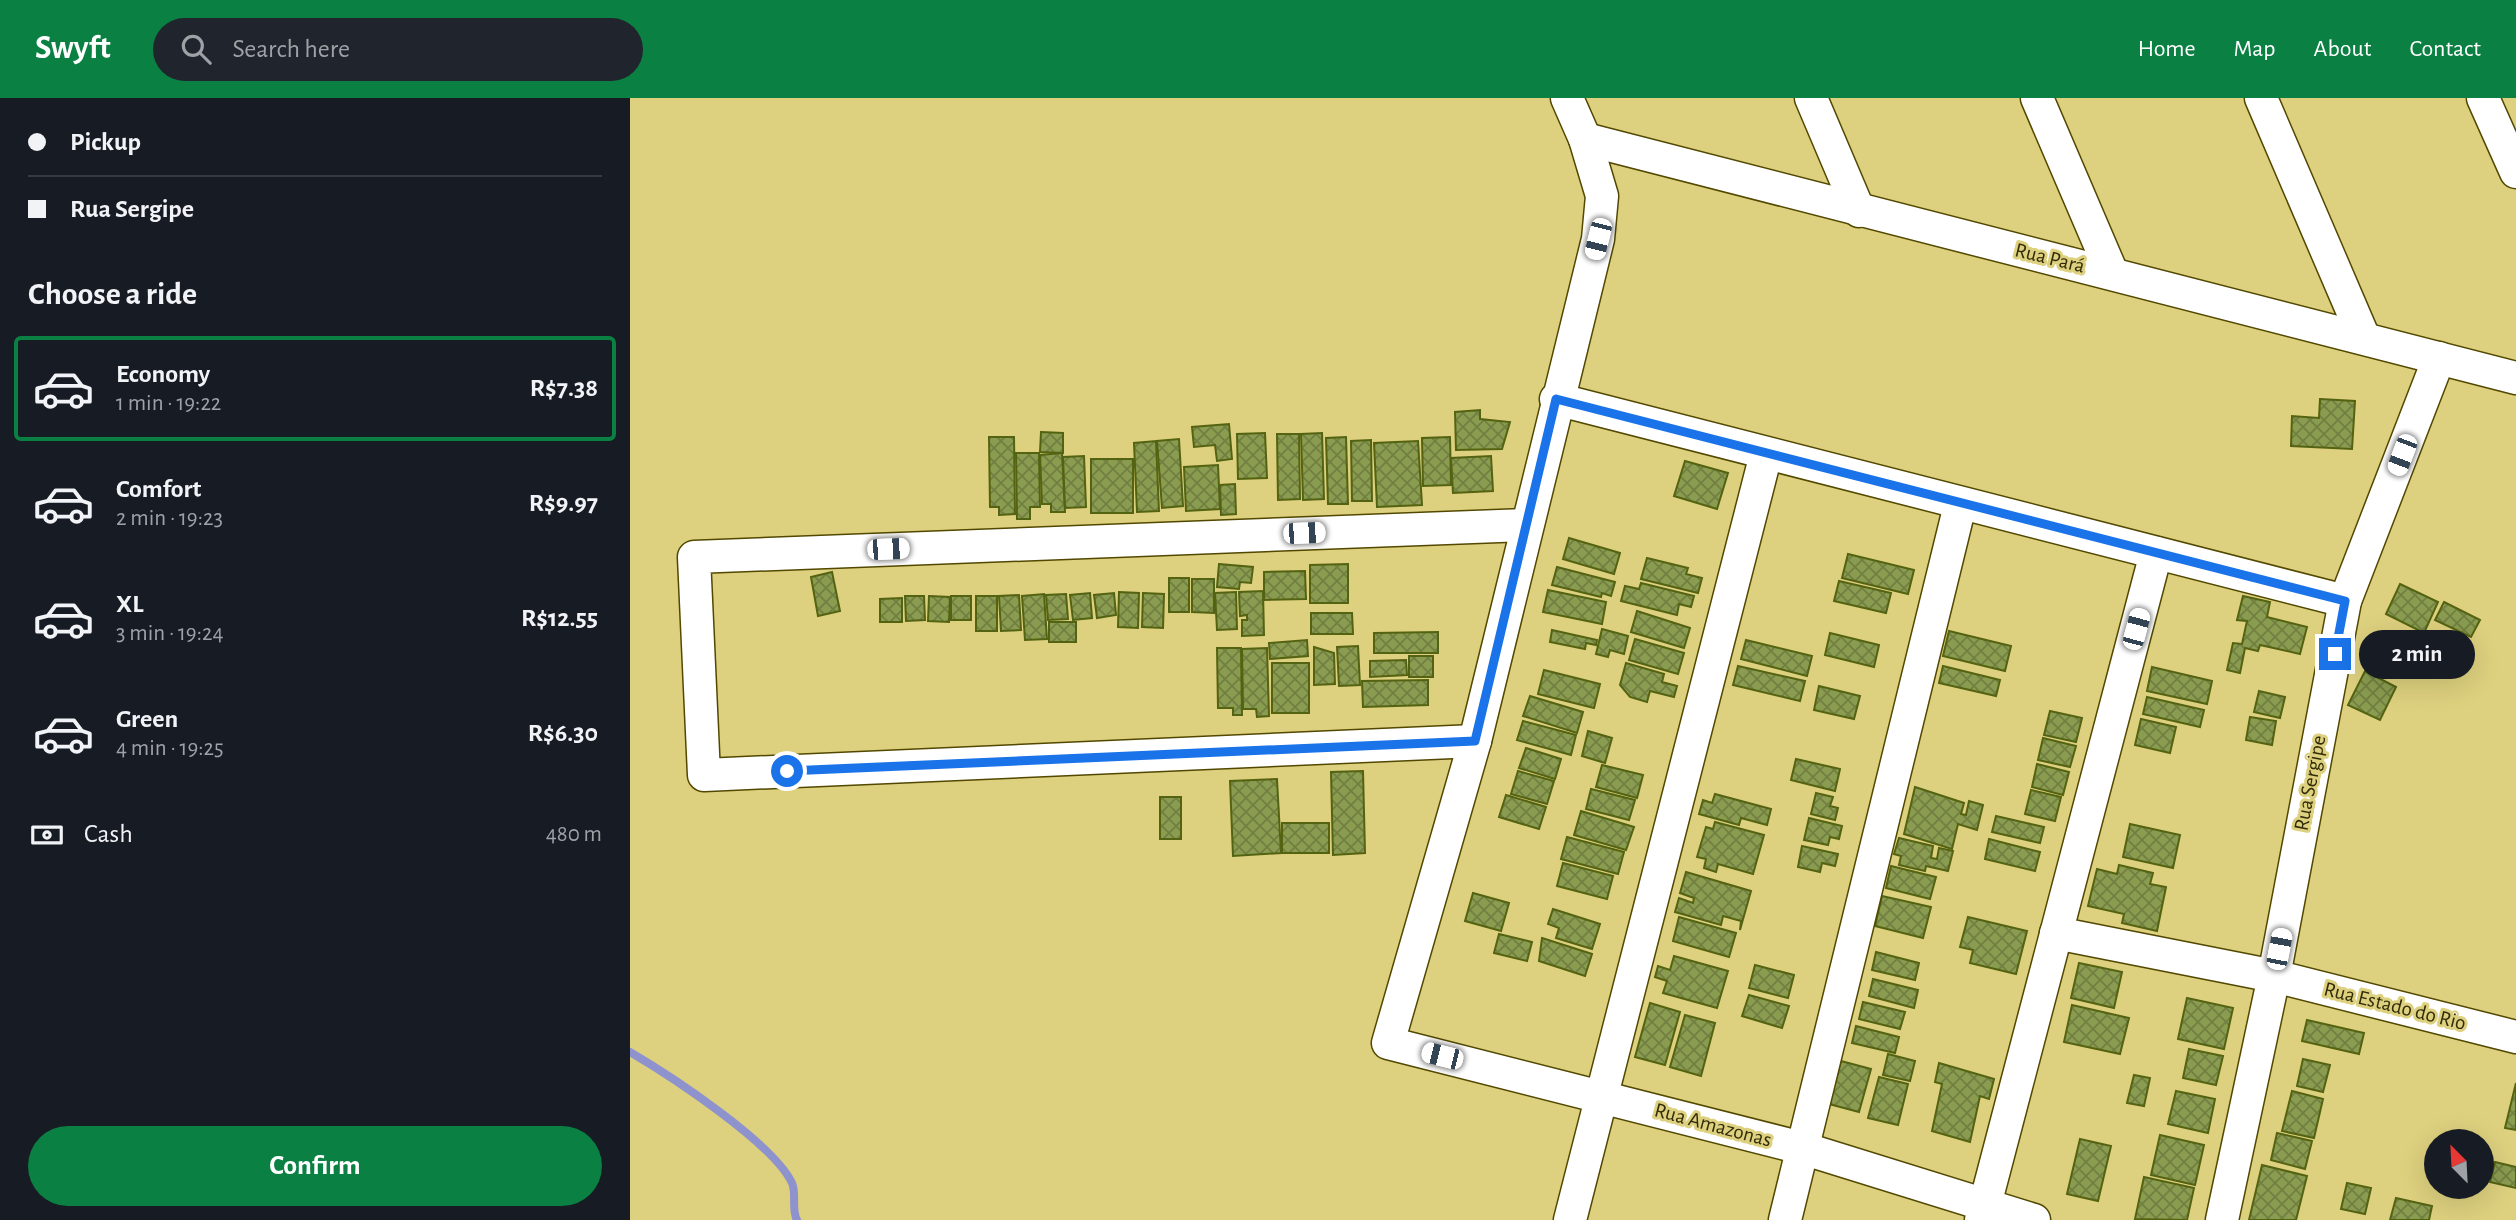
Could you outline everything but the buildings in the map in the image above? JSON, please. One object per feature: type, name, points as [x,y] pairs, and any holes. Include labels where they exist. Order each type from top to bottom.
[{"type":"street","points":[[1526,525],[694,557],[704,775],[1475,741],[1556,399],[1598,239],[1602,196],[1585,139],[1567,98]]},
{"type":"street","points":[[1811,98],[1859,211]]},
{"type":"street","points":[[2038,98],[2112,273]]},
{"type":"street","points":[[2261,98],[2364,338]]},
{"type":"street","points":[[2483,98],[2516,172]]},
{"type":"street","name":"Rua Pará","points":[[1585,139],[2516,378]]},
{"type":"street","name":"Rua Sergipe","points":[[2222,1220],[2274,976],[2345,601],[2439,358]]},
{"type":"street","points":[[1556,399],[1960,505],[2345,601]]},
{"type":"street","points":[[1570,1220],[1766,454]]},
{"type":"street","points":[[1785,1220],[1960,505]]},
{"type":"street","points":[[1982,1212],[2156,553]]},
{"type":"street","name":"Rua Amazonas","points":[[1475,741],[1388,1043],[1802,1148],[1982,1212],[2034,1220]]},
{"type":"street","name":"Rua Estado do Rio","points":[[2056,933],[2274,976],[2516,1037]]},
{"type":"waterway","points":[[630,1052],[694,1093],[764,1149],[792,1183],[797,1220]]},
{"type":"route","points":[[787,771],[1475,741],[1556,399],[2345,601],[2335,654]]}]
